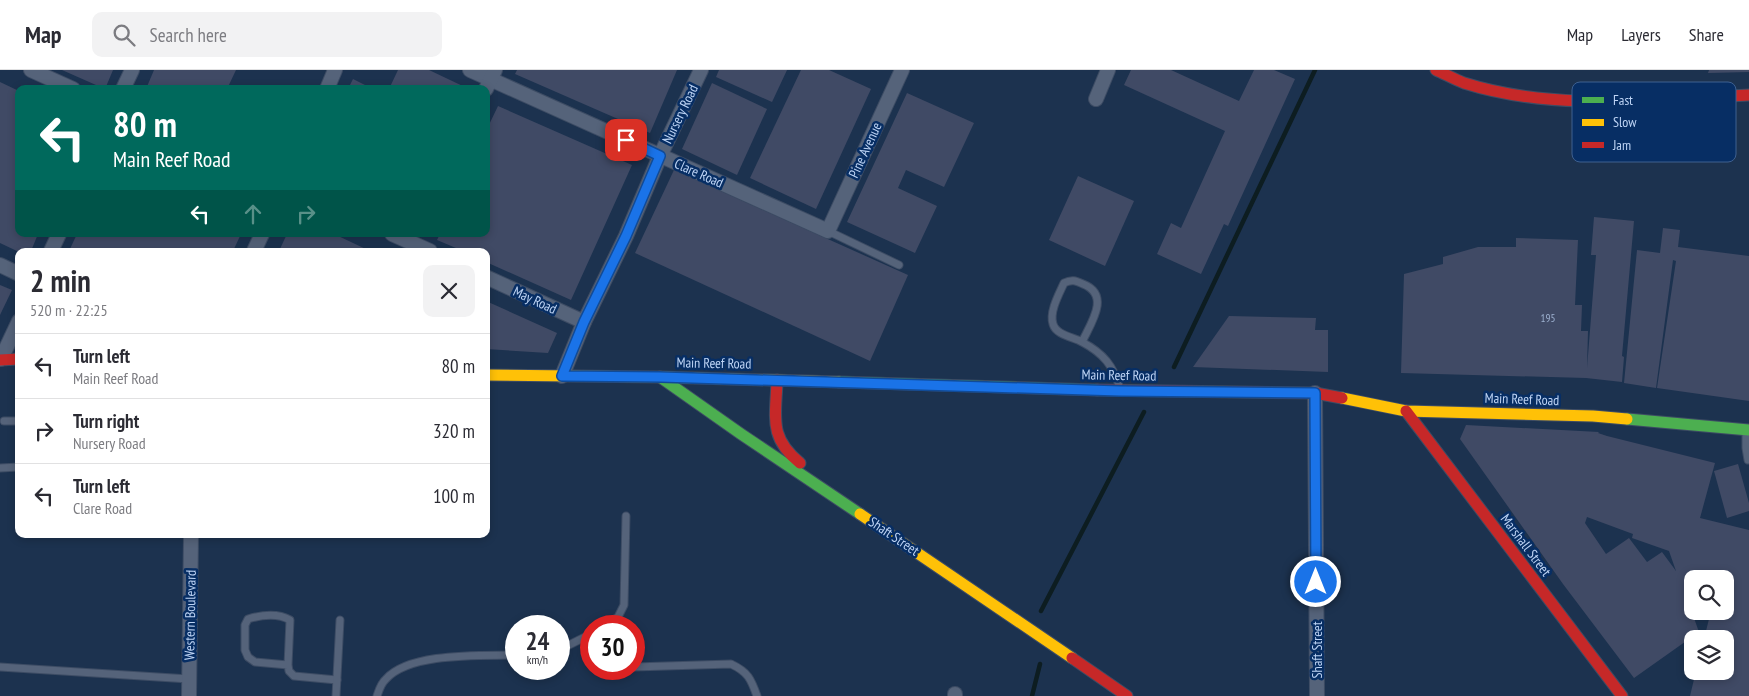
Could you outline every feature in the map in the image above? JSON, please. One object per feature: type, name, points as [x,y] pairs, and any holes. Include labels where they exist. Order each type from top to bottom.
[{"type":"main road","points":[[1436,70],[1462,82],[1498,92],[1572,101]]},
{"type":"main road","points":[[1736,96],[1749,95]]},
{"type":"main road","points":[[0,359],[15,359]]},
{"type":"main road","name":"Main Reef Road","points":[[490,375],[660,377],[1120,391],[1315,393],[1406,411],[1593,416],[1748,430]]},
{"type":"main road","name":"Shaft Street","points":[[660,377],[741,434],[1022,622],[1127,696]]},
{"type":"main road","points":[[777,380],[776,428],[782,445],[788,453],[822,479],[836,498]]},
{"type":"main road","name":"Marshall Street","points":[[1406,411],[1622,696]]},
{"type":"street","points":[[31,70],[64,85]]},
{"type":"street","points":[[126,85],[132,70]]},
{"type":"street","points":[[329,85],[335,70]]},
{"type":"street","name":"Clare Road","points":[[470,70],[828,231]]},
{"type":"street","name":"Nursery Road","points":[[562,376],[584,322],[626,236],[660,156],[701,70]]},
{"type":"street","name":"Pine Avenue","points":[[828,231],[902,70]]},
{"type":"street","points":[[1096,99],[1108,70]]},
{"type":"street","points":[[400,237],[416,243]]},
{"type":"street","points":[[0,265],[15,272]]},
{"type":"street","name":"May Road","points":[[490,279],[584,322]]},
{"type":"street","points":[[0,359],[11,328]]},
{"type":"street","name":"Shaft Street","points":[[1315,393],[1317,696]]},
{"type":"street","name":"Western Boulevard","points":[[189,696],[191,538]]},
{"type":"lane","name":"Clare Road","points":[[828,231],[899,265]]},
{"type":"lane","points":[[1082,342],[1097,308],[1098,298],[1090,287],[1075,281],[1069,281],[1064,283],[1052,314],[1052,321],[1057,330],[1082,342],[1112,366],[1120,391]]},
{"type":"lane","points":[[4,421],[15,421]]},
{"type":"lane","points":[[1748,430],[1746,448],[1748,460]]},
{"type":"lane","points":[[0,468],[15,467]]},
{"type":"lane","points":[[618,615],[624,604],[626,516]]},
{"type":"lane","points":[[288,665],[255,662],[248,657],[245,650],[245,625],[248,619],[283,616],[290,620],[289,671],[294,676],[337,680]]},
{"type":"lane","points":[[336,696],[340,620]]},
{"type":"lane","points":[[377,696],[385,680],[396,670],[410,663],[451,657],[505,655]]},
{"type":"lane","points":[[645,667],[731,664],[742,669],[752,680],[757,696]]},
{"type":"lane","points":[[0,667],[189,680]]},
{"type":"building","points":[[62,70],[113,70],[107,85],[96,85]]},
{"type":"building","points":[[154,70],[236,70],[229,85],[148,85]]},
{"type":"building","points":[[398,70],[429,70],[461,85],[391,85]]},
{"type":"building","points":[[517,70],[677,70],[650,133],[515,74]]},
{"type":"building","points":[[719,70],[787,70],[772,102],[716,77]]},
{"type":"building","points":[[801,70],[829,70],[871,89],[816,209],[750,178]]},
{"type":"building","points":[[1131,70],[1171,70],[1239,101],[1254,70],[1274,70],[1295,79],[1228,226],[1224,224],[1201,274],[1157,254],[1171,223],[1181,228],[1225,131],[1124,85]]},
{"type":"building","points":[[1709,70],[1749,70],[1749,72],[1708,73]]},
{"type":"building","points":[[353,79],[365,85],[350,85]]},
{"type":"building","points":[[0,82],[15,89],[15,237],[37,237],[32,248],[15,248],[15,250],[0,243]]},
{"type":"building","points":[[712,83],[767,109],[737,175],[682,149]]},
{"type":"building","points":[[907,93],[974,123],[944,187],[906,170],[898,188],[937,206],[915,253],[847,222]]},
{"type":"building","points":[[498,106],[632,165],[571,300],[490,264],[490,248],[456,248],[437,240],[438,237],[490,237],[490,123]]},
{"type":"building","points":[[674,170],[908,275],[870,361],[635,253]]},
{"type":"building","points":[[1078,176],[1134,201],[1105,266],[1049,240]]},
{"type":"building","points":[[1594,217],[1634,221],[1622,356],[1624,357],[1622,382],[1586,378],[1401,373],[1404,274],[1443,264],[1443,257],[1478,247],[1516,247],[1516,238],[1578,240],[1575,305],[1582,305],[1581,331],[1588,331],[1587,368],[1596,255],[1591,255]]},
{"type":"building","points":[[1663,228],[1680,230],[1678,247],[1749,256],[1749,401],[1657,388],[1676,261],[1673,260],[1656,388],[1624,383],[1637,250],[1660,253]]},
{"type":"building","points":[[76,237],[240,237],[234,248],[70,248]]},
{"type":"building","points":[[286,237],[340,237],[364,248],[280,248]]},
{"type":"building","points":[[0,285],[12,290],[0,315]]},
{"type":"building","points":[[490,303],[557,333],[548,353],[490,349]]},
{"type":"building","points":[[1229,316],[1316,318],[1315,330],[1328,330],[1328,372],[1193,367]]},
{"type":"building","points":[[1466,425],[1599,432],[1607,436],[1715,463],[1700,518],[1749,530],[1749,696],[1690,696],[1694,680],[1734,680],[1734,630],[1706,630],[1709,620],[1734,620],[1734,570],[1684,570],[1684,620],[1695,620],[1698,630],[1684,630],[1684,643],[1634,678],[1563,584],[1460,439]],"holes":[[[1587,517],[1633,534],[1632,538],[1669,551],[1676,571],[1662,552],[1647,562],[1629,538],[1606,554],[1585,523]]]},
{"type":"building","points":[[1738,464],[1749,503],[1749,511],[1727,518],[1714,471]]},
{"type":"waterway","points":[[1174,367],[1315,70]]},
{"type":"waterway","points":[[1041,611],[1144,412]]},
{"type":"waterway","points":[[1032,696],[1040,664]]},
{"type":"traffic: fast","points":[[660,377],[860,514]]},
{"type":"traffic: fast","points":[[839,382],[1097,390]]},
{"type":"traffic: fast","points":[[1627,419],[1749,430]]},
{"type":"traffic: slow","points":[[490,375],[839,382]]},
{"type":"traffic: slow","points":[[1342,398],[1406,411],[1593,416],[1627,419]]},
{"type":"traffic: slow","points":[[860,514],[1072,658]]},
{"type":"traffic: jam","points":[[1436,70],[1464,83],[1499,92],[1534,98],[1572,101]]},
{"type":"traffic: jam","points":[[1736,96],[1749,95]]},
{"type":"traffic: jam","points":[[0,360],[15,359]]},
{"type":"traffic: jam","points":[[777,380],[775,416],[778,435],[790,453],[800,463]]},
{"type":"traffic: jam","points":[[1097,390],[1315,393],[1342,398]]},
{"type":"traffic: jam","points":[[1406,411],[1622,696]]},
{"type":"traffic: jam","points":[[1072,658],[1127,696]]},
{"type":"route","points":[[626,140],[660,156],[626,236],[584,322],[562,376],[660,377],[1120,391],[1315,393],[1316,582]]}]
